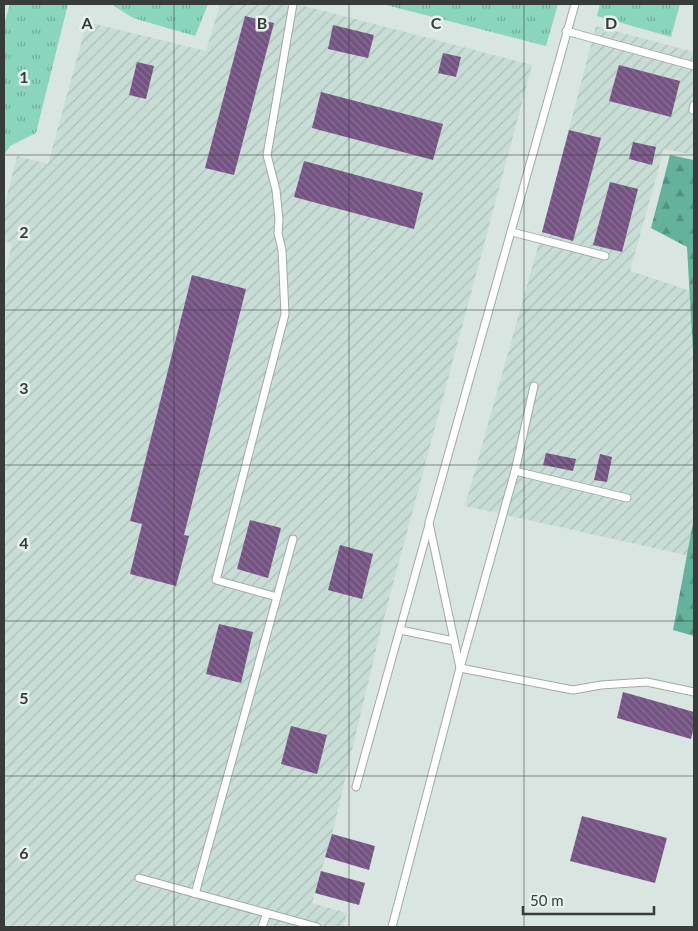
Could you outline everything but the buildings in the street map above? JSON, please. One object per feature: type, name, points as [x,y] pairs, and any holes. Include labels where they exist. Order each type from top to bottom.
[{"type":"lane","points":[[277,597],[216,580],[285,314],[282,250],[278,233],[280,220],[276,190],[267,155],[293,4]]},
{"type":"lane","points":[[356,787],[575,4]]},
{"type":"lane","points":[[566,32],[694,66]]},
{"type":"lane","points":[[512,232],[605,256]]},
{"type":"lane","points":[[392,927],[460,668],[515,471],[534,386]]},
{"type":"lane","points":[[515,471],[628,498]]},
{"type":"lane","points":[[429,523],[460,668]]},
{"type":"lane","points":[[195,894],[293,538]]},
{"type":"lane","points":[[400,630],[454,641]]},
{"type":"lane","points":[[460,668],[573,690],[601,685],[646,682],[694,692]]},
{"type":"lane","points":[[139,878],[317,927]]},
{"type":"lane","points":[[262,927],[267,913]]},
{"type":"shaded area","points":[[220,4],[297,4],[532,65],[380,633],[332,834],[312,903],[347,913],[343,927],[4,927],[4,277],[12,244],[4,241],[4,207],[17,156],[48,164],[87,22],[206,51]]},
{"type":"shaded area","points":[[596,26],[694,52],[694,155],[664,149],[630,271],[694,292],[694,557],[465,506],[540,239]]},
{"type":"green space","points":[[10,4],[68,4],[36,133],[10,146],[4,155],[4,24]]},
{"type":"green space","points":[[111,4],[208,4],[195,36],[133,18]]},
{"type":"green space","points":[[382,4],[558,4],[546,46]]},
{"type":"green space","points":[[600,4],[680,4],[671,37],[597,16]]},
{"type":"green space","points":[[670,155],[694,160],[694,369],[687,247],[651,228]]},
{"type":"green space","points":[[694,517],[694,636],[673,630]]}]
